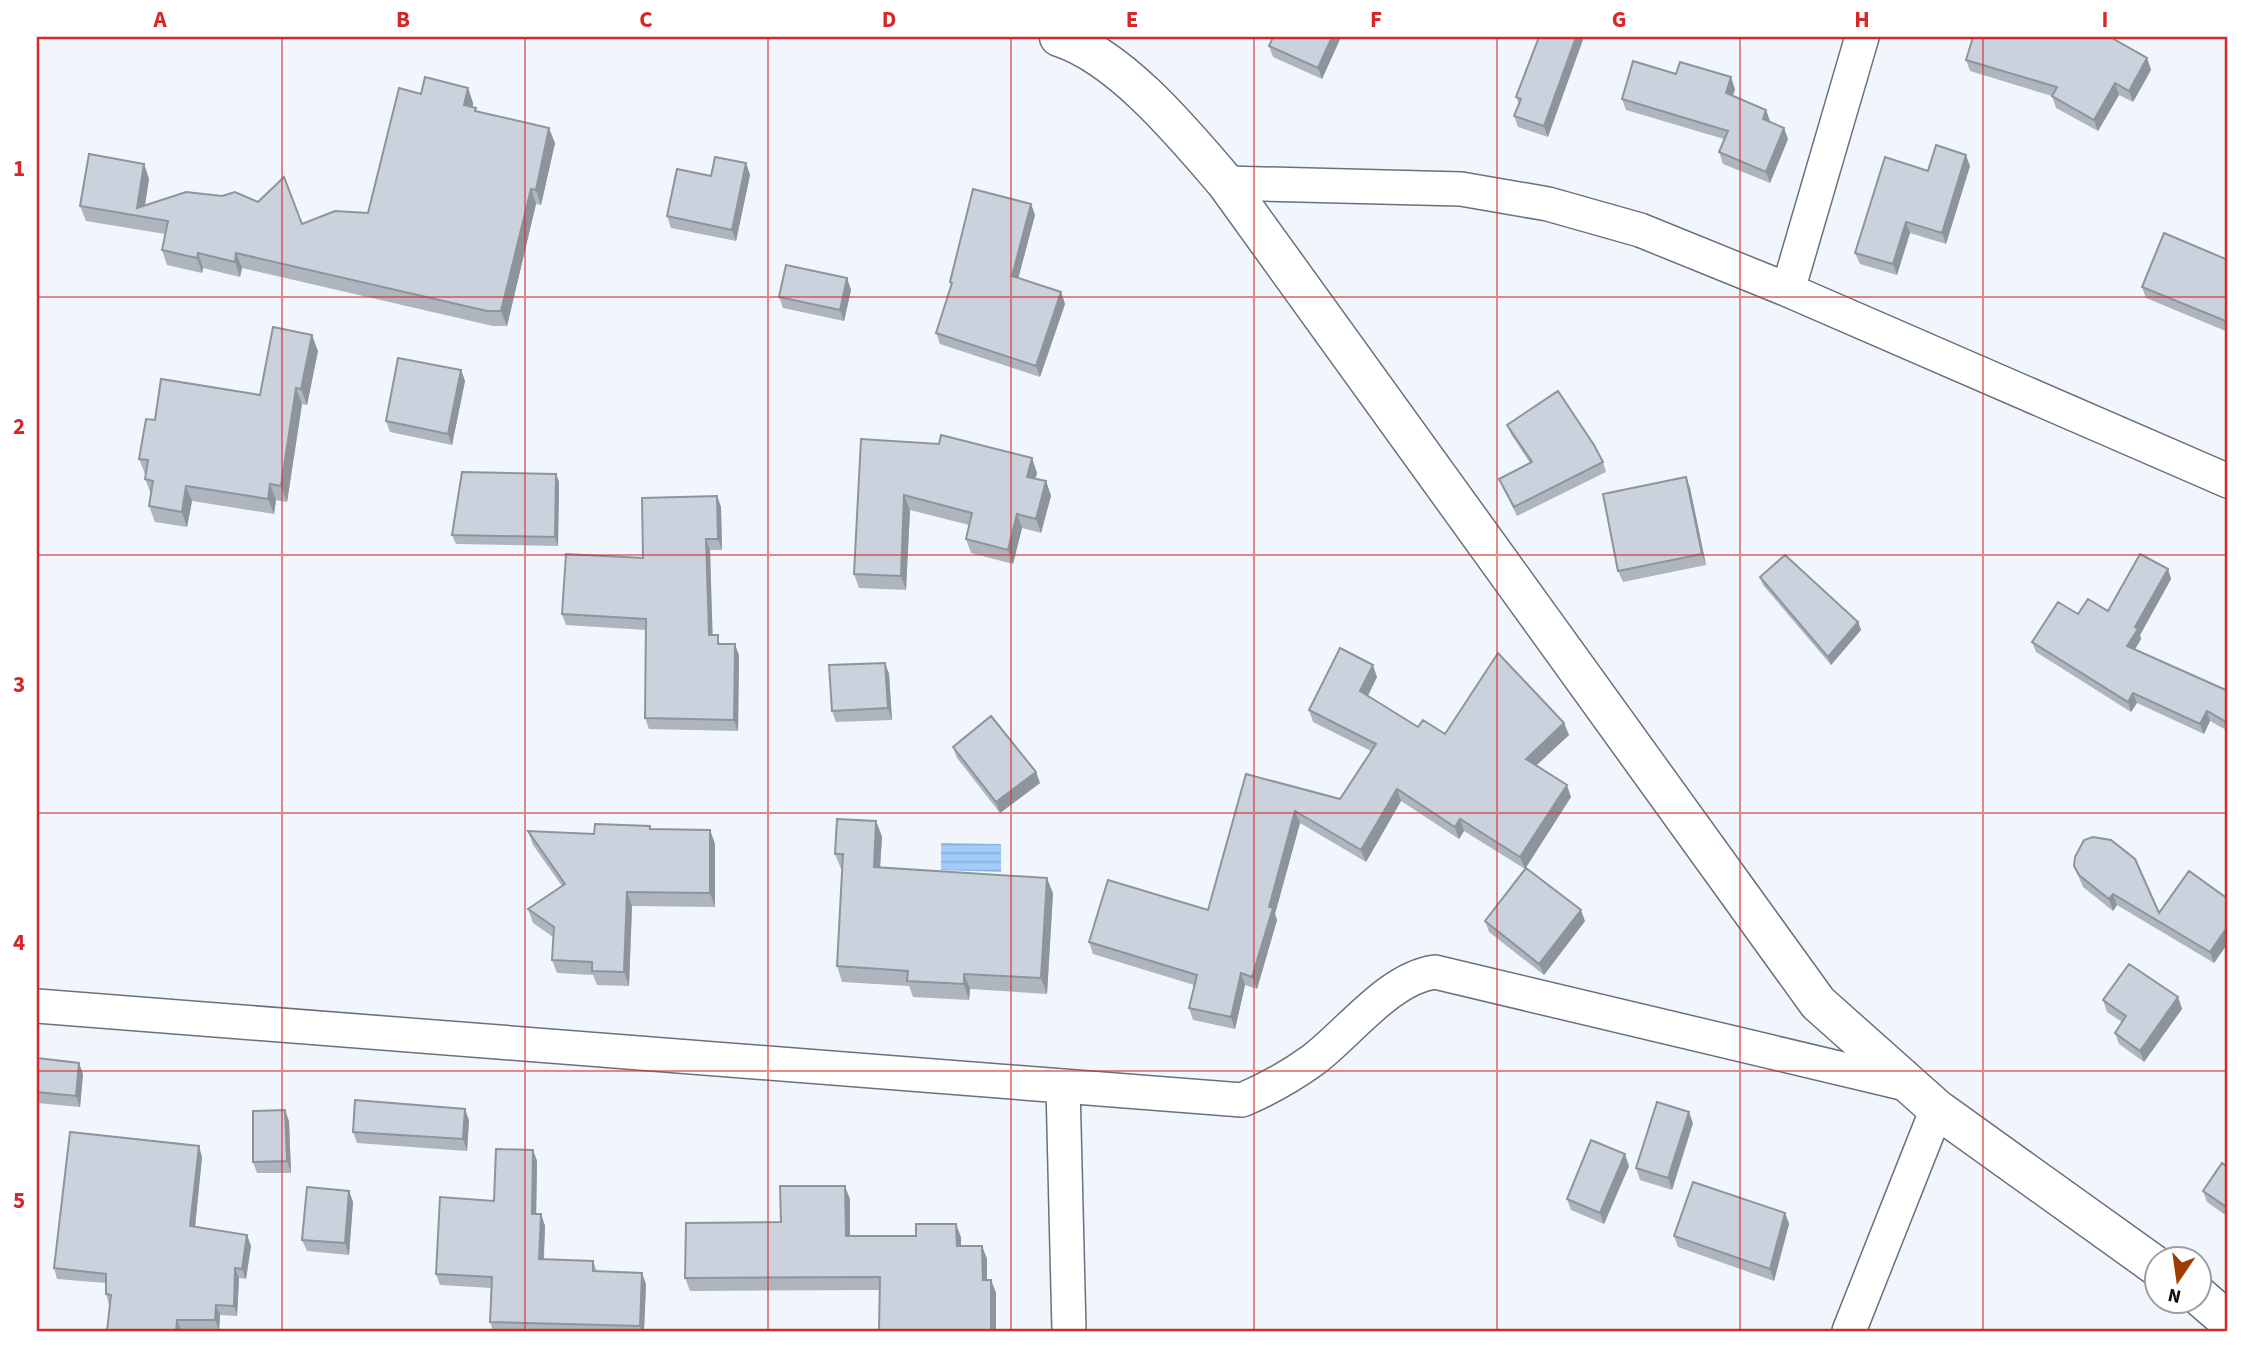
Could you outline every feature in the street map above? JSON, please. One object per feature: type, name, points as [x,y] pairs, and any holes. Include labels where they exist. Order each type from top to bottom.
[{"type":"street","points":[[1788,290],[1861,37]]},
{"type":"street","points":[[1072,39],[1123,76],[1172,120],[1226,183],[1818,1003],[1923,1098],[2142,1255]]},
{"type":"street","points":[[1226,183],[1461,189],[1548,204],[1640,230],[1788,290],[2228,481]]},
{"type":"street","points":[[37,1006],[1242,1100],[1272,1087],[1314,1059],[1401,984],[1423,973],[1434,972],[1923,1098]]},
{"type":"street","points":[[1063,1086],[1069,1331]]},
{"type":"street","points":[[1849,1331],[1923,1098]]},
{"type":"street","points":[[2212,1307],[2228,1321]]},
{"type":"water","points":[[941,843],[1001,844],[1001,872],[941,870]]},
{"type":"building","points":[[1273,37],[1332,37],[1318,68],[1269,46]]},
{"type":"building","points":[[1539,37],[1576,37],[1544,126],[1514,116],[1521,99],[1516,97]]},
{"type":"building","points":[[1973,37],[2110,37],[2147,58],[2129,91],[2115,83],[2094,120],[2052,96],[2057,87],[1966,60]]},
{"type":"building","points":[[1633,61],[1676,74],[1680,62],[1731,77],[1726,93],[1766,110],[1763,119],[1784,128],[1766,172],[1719,152],[1728,131],[1622,99]]},
{"type":"building","points":[[425,77],[468,88],[464,105],[476,108],[475,111],[549,128],[536,190],[531,189],[501,311],[487,311],[236,253],[235,262],[198,253],[197,258],[162,250],[168,221],[80,206],[89,154],[144,164],[137,208],[186,192],[222,196],[235,192],[258,202],[284,177],[302,224],[335,211],[368,213],[399,88],[421,94]]},
{"type":"building","points":[[1936,145],[1966,155],[1942,233],[1906,222],[1893,264],[1855,253],[1885,157],[1928,171]]},
{"type":"building","points":[[715,157],[746,163],[732,230],[667,216],[677,169],[711,176]]},
{"type":"building","points":[[973,189],[1031,204],[1012,276],[1061,292],[1036,366],[936,333],[952,283],[950,282]]},
{"type":"building","points":[[2164,233],[2228,260],[2228,322],[2142,287]]},
{"type":"building","points":[[786,265],[847,278],[840,310],[779,297]]},
{"type":"building","points":[[273,327],[312,335],[301,389],[296,388],[281,486],[270,484],[268,499],[186,486],[182,512],[149,506],[153,481],[145,479],[148,460],[139,459],[146,419],[155,420],[161,379],[260,395]]},
{"type":"building","points":[[398,358],[461,370],[448,434],[386,421]]},
{"type":"building","points":[[1558,391],[1603,462],[1514,507],[1499,479],[1532,462],[1507,425]]},
{"type":"building","points":[[941,435],[1032,458],[1027,477],[1046,481],[1036,519],[1017,514],[1008,550],[966,539],[972,513],[904,495],[901,576],[854,574],[861,439],[939,444]]},
{"type":"building","points":[[462,472],[556,474],[555,537],[452,535]]},
{"type":"building","points":[[1686,477],[1702,554],[1618,571],[1603,494]]},
{"type":"building","points":[[717,496],[718,539],[706,539],[709,635],[718,635],[718,644],[735,644],[734,720],[645,718],[646,619],[562,614],[566,554],[643,558],[642,498]]},
{"type":"building","points":[[2140,554],[2168,569],[2127,646],[2228,691],[2228,723],[2207,711],[2200,724],[2133,693],[2128,702],[2032,642],[2058,602],[2078,614],[2088,599],[2108,611]]},
{"type":"building","points":[[1785,555],[1858,622],[1828,657],[1760,577]]},
{"type":"building","points":[[1340,648],[1373,665],[1360,691],[1418,727],[1423,720],[1445,734],[1498,653],[1564,723],[1526,759],[1567,785],[1520,857],[1460,819],[1455,827],[1397,789],[1361,850],[1295,811],[1269,907],[1273,908],[1252,977],[1241,973],[1231,1017],[1189,1008],[1197,975],[1089,942],[1108,880],[1208,910],[1246,774],[1340,799],[1376,744],[1309,710]]},
{"type":"building","points":[[885,663],[888,708],[832,711],[829,665]]},
{"type":"building","points":[[991,716],[1036,772],[996,802],[953,747]]},
{"type":"building","points":[[837,819],[876,821],[874,867],[1047,878],[1041,978],[964,974],[964,984],[907,981],[908,971],[837,966],[843,854],[835,854]]},
{"type":"building","points":[[595,824],[650,826],[650,829],[710,830],[710,893],[627,892],[624,972],[592,971],[592,962],[552,960],[554,927],[528,909],[565,884],[528,831],[594,834]]},
{"type":"building","points":[[2093,837],[2111,840],[2135,859],[2159,913],[2189,871],[2228,899],[2228,926],[2210,952],[2113,894],[2109,899],[2079,875],[2074,866],[2075,857],[2084,840]]},
{"type":"building","points":[[1526,868],[1581,910],[1539,964],[1485,921]]},
{"type":"building","points":[[2129,964],[2178,997],[2140,1051],[2115,1033],[2126,1016],[2103,1000]]},
{"type":"building","points":[[37,1058],[79,1063],[76,1096],[37,1092]]},
{"type":"building","points":[[355,1100],[465,1109],[463,1139],[353,1132]]},
{"type":"building","points":[[1657,1102],[1689,1112],[1668,1178],[1636,1168]]},
{"type":"building","points":[[285,1110],[287,1161],[253,1162],[253,1111]]},
{"type":"building","points":[[70,1132],[199,1146],[190,1226],[247,1235],[242,1269],[235,1268],[234,1306],[216,1305],[215,1320],[177,1320],[176,1331],[107,1331],[111,1295],[106,1294],[106,1274],[54,1268]]},
{"type":"building","points":[[1591,1140],[1625,1154],[1600,1213],[1567,1199]]},
{"type":"building","points":[[496,1149],[533,1150],[532,1214],[541,1214],[539,1259],[593,1261],[593,1271],[642,1273],[640,1326],[490,1322],[492,1277],[436,1274],[440,1197],[494,1201]]},
{"type":"building","points":[[2222,1163],[2228,1167],[2228,1208],[2203,1191]]},
{"type":"building","points":[[1693,1182],[1785,1213],[1770,1269],[1674,1236]]},
{"type":"building","points":[[780,1186],[845,1186],[846,1236],[916,1236],[916,1224],[956,1224],[957,1246],[982,1246],[983,1280],[991,1280],[991,1331],[879,1331],[880,1277],[685,1278],[686,1223],[781,1222]]},
{"type":"building","points":[[307,1187],[349,1191],[345,1243],[302,1240]]}]
